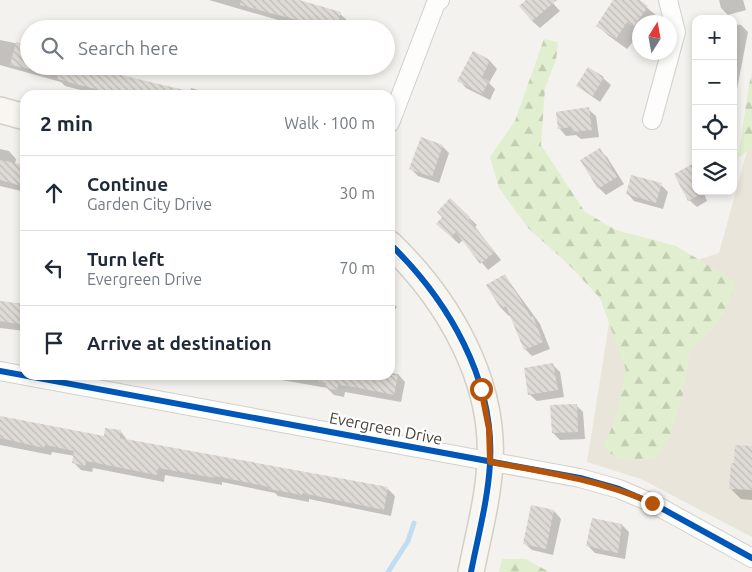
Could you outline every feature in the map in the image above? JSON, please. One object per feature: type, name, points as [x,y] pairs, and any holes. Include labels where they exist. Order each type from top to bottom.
[{"type":"street","points":[[652,120],[676,32],[668,0]]},
{"type":"street","points":[[395,109],[435,1]]},
{"type":"street","points":[[0,110],[20,116]]},
{"type":"street","points":[[395,249],[410,264],[438,300],[460,337],[474,366],[486,410],[490,462],[486,502],[471,572]]},
{"type":"street","name":"Evergreen Drive","points":[[0,372],[20,376]]},
{"type":"street","name":"Evergreen Drive","points":[[44,380],[580,478],[619,489],[652,503],[752,558]]},
{"type":"shaded area","points":[[752,133],[752,537],[641,479],[587,462],[615,286],[719,253],[735,195],[737,195],[737,188]]},
{"type":"green space","points":[[544,39],[558,42],[556,60],[545,88],[541,145],[585,212],[616,230],[676,246],[736,282],[726,310],[712,330],[690,351],[683,394],[670,436],[655,458],[634,461],[621,459],[604,447],[615,419],[626,370],[600,298],[568,264],[528,228],[499,188],[490,157],[515,121]]},
{"type":"green space","points":[[752,72],[752,149],[737,158],[741,137]]},
{"type":"green space","points":[[502,559],[526,559],[549,572],[499,572]]},
{"type":"building","points":[[241,0],[299,0],[341,12],[339,20],[298,20],[240,5]]},
{"type":"building","points":[[526,0],[557,0],[532,21],[519,6]]},
{"type":"building","points":[[613,0],[640,0],[648,6],[642,15],[632,15],[632,26],[627,22],[616,39],[596,26]]},
{"type":"building","points":[[16,42],[20,43],[20,67],[10,65]]},
{"type":"building","points":[[473,51],[490,60],[482,77],[489,81],[482,94],[457,81]]},
{"type":"building","points":[[588,67],[604,77],[593,96],[576,86]]},
{"type":"building","points":[[58,75],[121,75],[184,90],[99,90],[57,79]]},
{"type":"building","points":[[589,107],[592,130],[572,132],[572,127],[558,129],[556,112]]},
{"type":"building","points":[[421,137],[443,145],[432,177],[409,169]]},
{"type":"building","points":[[600,148],[617,177],[598,189],[580,160]]},
{"type":"building","points":[[0,160],[20,164],[20,186],[0,180]]},
{"type":"building","points":[[692,164],[692,195],[699,195],[688,201],[674,174]]},
{"type":"building","points":[[631,175],[662,183],[656,203],[626,194]]},
{"type":"building","points":[[450,198],[470,217],[469,219],[495,252],[480,264],[456,232],[451,237],[436,224],[442,217],[437,212]]},
{"type":"building","points":[[505,274],[531,317],[533,316],[543,342],[524,350],[506,306],[501,309],[486,285]]},
{"type":"building","points":[[0,301],[20,303],[20,324],[0,321]]},
{"type":"building","points":[[553,363],[558,390],[528,395],[524,368]]},
{"type":"building","points":[[395,375],[398,375],[394,395],[338,385],[337,390],[325,388],[326,383],[319,382],[319,380],[395,380]]},
{"type":"building","points":[[577,404],[578,432],[552,433],[550,405]]},
{"type":"building","points":[[0,416],[104,436],[105,428],[121,430],[120,438],[388,487],[384,510],[302,493],[302,495],[269,489],[269,487],[215,476],[215,478],[158,468],[157,475],[86,461],[85,466],[72,463],[74,451],[45,445],[44,448],[0,438]]},
{"type":"building","points":[[735,445],[752,446],[752,490],[729,489],[731,463],[734,463]]},
{"type":"building","points":[[531,505],[554,510],[546,549],[523,544]]},
{"type":"building","points":[[592,518],[622,524],[618,553],[586,546]]},
{"type":"waterway","points":[[388,572],[408,541],[414,523]]},
{"type":"cycle path","points":[[395,249],[431,290],[464,343],[476,372],[485,402],[490,432],[489,477],[471,572]]},
{"type":"cycle path","points":[[0,371],[20,375]]},
{"type":"cycle path","points":[[49,380],[580,478],[619,489],[652,503],[752,558]]},
{"type":"route","points":[[481,389],[489,429],[490,462],[580,478],[619,489],[652,503]]}]
